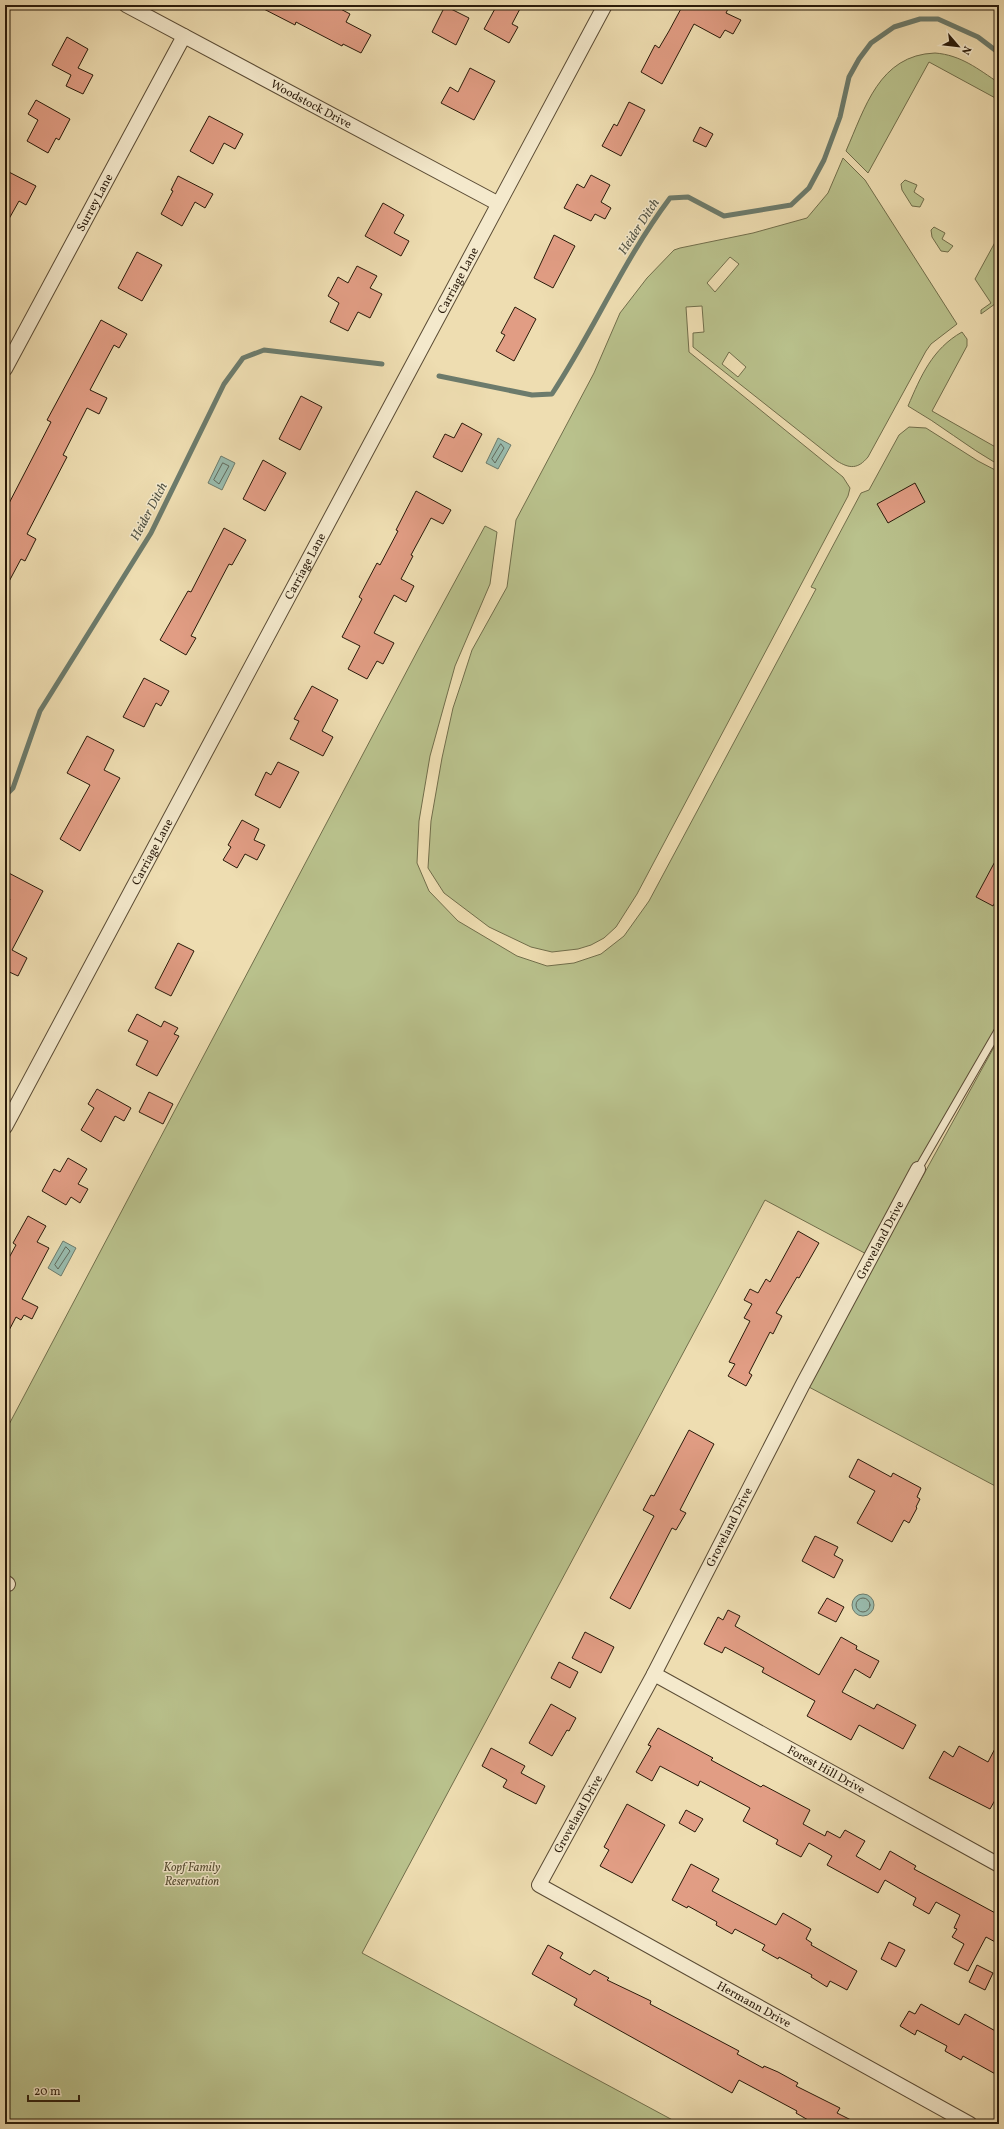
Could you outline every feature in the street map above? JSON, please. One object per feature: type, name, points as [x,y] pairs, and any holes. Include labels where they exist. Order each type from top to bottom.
[{"type":"street","name":"Woodstock Drive","points":[[126,5],[497,203]]},
{"type":"street","name":"Carriage Lane","points":[[5,1127],[604,5]]},
{"type":"street","name":"Surrey Lane","points":[[5,369],[184,36]]},
{"type":"street","name":"Groveland Drive","points":[[539,1885],[654,1674],[803,1384],[918,1169]]},
{"type":"street","name":"Forest Hill Drive","points":[[654,1674],[999,1865]]},
{"type":"street","name":"Hermann Drive","points":[[539,1885],[970,2124]]},
{"type":"lane","points":[[918,1169],[999,1029]]},
{"type":"green space","points":[[935,53],[944,54],[961,60],[999,83],[999,100],[929,62],[868,173],[846,151],[868,102],[887,74],[900,63],[916,56]]},
{"type":"green space","points":[[843,158],[865,180],[957,324],[931,344],[926,351],[868,457],[857,466],[850,466],[837,461],[693,347],[693,333],[704,332],[702,306],[686,307],[689,352],[843,477],[850,488],[848,496],[637,894],[616,927],[604,938],[591,945],[578,949],[552,952],[531,947],[489,927],[444,893],[428,868],[431,821],[442,758],[453,708],[472,650],[507,587],[516,520],[594,373],[620,313],[647,278],[674,250],[753,233],[807,218],[828,193]],"holes":[[[730,257],[739,264],[715,292],[707,283]],[[729,352],[746,367],[738,377],[722,364]]]},
{"type":"green space","points":[[905,180],[917,185],[914,192],[924,199],[920,207],[912,206],[902,190],[901,184]]},
{"type":"green space","points":[[934,227],[945,233],[942,239],[953,246],[948,252],[941,251],[932,237],[931,230]]},
{"type":"green space","points":[[999,235],[996,277],[999,301],[981,314],[981,310],[991,303],[975,279]]},
{"type":"green space","points":[[962,332],[967,339],[967,346],[932,411],[999,449],[999,465],[908,406],[923,374],[935,355]]},
{"type":"green space","name":"Kopf Family Reservation","points":[[909,427],[926,428],[978,461],[999,472],[999,1029],[872,1257],[765,1200],[362,1953],[680,2124],[5,2124],[5,1432],[420,646],[485,526],[497,532],[490,584],[455,666],[430,756],[419,821],[417,863],[429,891],[458,921],[517,956],[547,966],[574,963],[601,954],[624,936],[649,901],[816,589],[811,587],[861,493],[869,490],[899,435]]},
{"type":"green space","points":[[999,1038],[999,1488],[807,1386]]},
{"type":"water","points":[[498,438],[511,445],[498,469],[486,463]]},
{"type":"water","points":[[221,456],[235,463],[222,490],[208,483]]},
{"type":"water","points":[[63,1241],[76,1248],[61,1276],[48,1268]]},
{"type":"water","points":[[863,1594],[867,1595],[873,1601],[873,1609],[867,1615],[863,1616],[859,1615],[853,1609],[852,1605],[853,1601],[859,1595]]},
{"type":"building","points":[[256,5],[333,5],[350,14],[346,22],[371,35],[361,53],[343,44],[342,46],[296,22],[295,25]]},
{"type":"building","points":[[497,5],[522,5],[512,24],[518,27],[509,43],[484,29]]},
{"type":"building","points":[[683,5],[730,5],[726,13],[741,20],[733,34],[725,30],[720,38],[694,24],[662,84],[641,72],[655,45],[659,48]]},
{"type":"building","points":[[445,6],[469,18],[456,45],[432,32]]},
{"type":"building","points":[[67,37],[88,49],[78,68],[93,75],[83,94],[66,86],[71,75],[52,65]]},
{"type":"building","points":[[470,68],[495,81],[474,120],[441,103],[450,87],[458,92]]},
{"type":"building","points":[[36,100],[70,119],[59,140],[56,138],[48,153],[27,141],[38,120],[28,114]]},
{"type":"building","points":[[629,102],[645,110],[621,156],[602,146],[614,124],[617,126]]},
{"type":"building","points":[[209,116],[243,134],[235,149],[224,143],[213,164],[190,151]]},
{"type":"building","points":[[700,127],[713,134],[706,147],[693,141]]},
{"type":"building","points":[[5,170],[36,186],[26,205],[19,201],[5,226]]},
{"type":"building","points":[[591,175],[610,185],[601,202],[611,208],[605,219],[595,214],[591,221],[564,208],[577,184],[584,188]]},
{"type":"building","points":[[178,176],[213,194],[205,208],[195,202],[182,226],[161,214],[173,191],[171,190]]},
{"type":"building","points":[[383,203],[404,215],[394,233],[409,241],[401,256],[365,236]]},
{"type":"building","points":[[554,235],[575,246],[553,288],[534,278]]},
{"type":"building","points":[[137,252],[162,265],[142,301],[118,288]]},
{"type":"building","points":[[357,266],[377,276],[370,288],[382,294],[370,318],[358,312],[348,331],[330,322],[339,303],[328,296],[338,277],[348,283]]},
{"type":"building","points":[[515,307],[536,319],[514,361],[496,351],[505,335],[501,333]]},
{"type":"building","points":[[101,320],[127,334],[119,348],[114,345],[90,390],[107,398],[99,414],[87,408],[63,455],[67,457],[27,534],[36,539],[25,561],[21,559],[5,589],[5,511],[51,422],[47,420]]},
{"type":"building","points":[[301,396],[322,407],[300,450],[279,439]]},
{"type":"building","points":[[462,423],[482,434],[462,472],[433,457],[445,434],[454,438]]},
{"type":"building","points":[[263,460],[286,473],[265,511],[243,499]]},
{"type":"building","points":[[915,483],[925,502],[888,523],[877,504]]},
{"type":"building","points":[[416,491],[451,510],[443,524],[431,518],[411,555],[413,556],[401,579],[414,586],[406,602],[394,595],[374,633],[394,643],[383,664],[377,661],[367,679],[348,669],[360,646],[342,637],[362,599],[359,597],[377,563],[380,565],[398,531],[396,530]]},
{"type":"building","points":[[224,528],[246,540],[232,565],[229,564],[191,636],[196,638],[186,655],[160,640],[188,591],[191,592]]},
{"type":"building","points":[[144,678],[169,691],[161,706],[156,703],[144,727],[123,717]]},
{"type":"building","points":[[312,686],[338,700],[322,731],[333,737],[323,756],[290,739],[299,721],[294,719]]},
{"type":"building","points":[[87,736],[114,750],[104,770],[120,778],[80,851],[60,839],[90,785],[67,773]]},
{"type":"building","points":[[278,762],[299,772],[280,808],[255,795],[266,772],[271,775]]},
{"type":"building","points":[[242,820],[259,829],[254,840],[265,845],[257,860],[245,854],[237,868],[223,860],[231,847],[228,845]]},
{"type":"building","points":[[999,854],[999,895],[993,906],[976,897]]},
{"type":"building","points":[[5,871],[43,891],[12,950],[27,958],[18,976],[5,970],[5,909],[10,899],[5,896]]},
{"type":"building","points":[[178,943],[194,951],[171,996],[155,988]]},
{"type":"building","points":[[137,1014],[161,1027],[164,1021],[178,1028],[174,1034],[179,1036],[157,1076],[136,1065],[148,1041],[128,1031]]},
{"type":"building","points":[[97,1089],[131,1108],[124,1121],[115,1116],[101,1142],[81,1130],[94,1108],[88,1104]]},
{"type":"building","points":[[149,1092],[173,1104],[163,1124],[139,1112]]},
{"type":"building","points":[[68,1158],[87,1169],[78,1184],[88,1189],[80,1203],[71,1197],[66,1205],[42,1191],[54,1169],[60,1172]]},
{"type":"building","points":[[28,1216],[46,1226],[37,1242],[49,1248],[22,1299],[38,1307],[32,1319],[24,1315],[21,1320],[16,1317],[5,1338],[5,1265],[16,1245],[13,1243]]},
{"type":"building","points":[[798,1231],[819,1243],[799,1278],[797,1277],[776,1313],[782,1316],[773,1334],[770,1332],[749,1373],[752,1375],[746,1386],[728,1376],[735,1364],[729,1362],[750,1321],[744,1318],[752,1304],[744,1300],[750,1289],[758,1293],[766,1279],[770,1282]]},
{"type":"building","points":[[689,1430],[714,1444],[680,1510],[686,1513],[676,1530],[672,1528],[630,1609],[610,1598],[654,1516],[643,1510],[651,1495],[654,1496]]},
{"type":"building","points":[[858,1459],[891,1477],[893,1473],[921,1488],[917,1497],[920,1499],[916,1507],[917,1508],[909,1523],[904,1520],[892,1542],[857,1523],[875,1491],[849,1477]]},
{"type":"building","points":[[815,1536],[838,1547],[834,1555],[843,1560],[834,1578],[802,1561]]},
{"type":"building","points":[[827,1598],[844,1607],[836,1622],[818,1613]]},
{"type":"building","points":[[728,1610],[740,1616],[735,1626],[819,1675],[841,1637],[857,1646],[856,1649],[879,1661],[870,1678],[855,1669],[842,1692],[874,1709],[877,1704],[916,1725],[903,1749],[859,1725],[851,1740],[807,1716],[815,1701],[762,1672],[764,1668],[725,1647],[722,1653],[704,1644],[718,1617],[723,1620]]},
{"type":"building","points":[[585,1632],[614,1647],[601,1673],[572,1658]]},
{"type":"building","points":[[559,1662],[578,1672],[570,1688],[551,1678]]},
{"type":"building","points":[[551,1704],[576,1718],[569,1731],[567,1730],[552,1756],[529,1743]]},
{"type":"building","points":[[658,1728],[713,1758],[711,1760],[761,1787],[763,1785],[810,1810],[803,1824],[825,1836],[827,1831],[840,1838],[845,1830],[865,1841],[856,1856],[880,1870],[890,1851],[916,1866],[914,1869],[999,1915],[999,1944],[986,1937],[968,1971],[954,1964],[964,1944],[952,1937],[957,1929],[954,1928],[960,1915],[936,1902],[929,1914],[913,1905],[916,1898],[885,1880],[878,1893],[827,1865],[832,1856],[809,1843],[801,1857],[776,1844],[778,1840],[743,1821],[750,1808],[700,1781],[698,1786],[660,1766],[652,1781],[636,1772],[651,1746],[648,1745]]},
{"type":"building","points":[[999,1741],[999,1793],[990,1809],[929,1778],[944,1751],[953,1757],[959,1746],[988,1762]]},
{"type":"building","points":[[491,1748],[525,1766],[521,1773],[545,1786],[536,1804],[503,1787],[507,1780],[482,1766]]},
{"type":"building","points":[[627,1804],[665,1825],[632,1883],[600,1866],[609,1850],[604,1847]]},
{"type":"building","points":[[686,1810],[703,1819],[695,1832],[679,1823]]},
{"type":"building","points":[[691,1864],[719,1879],[712,1891],[776,1925],[783,1913],[811,1929],[806,1939],[812,1943],[811,1945],[857,1971],[847,1990],[830,1981],[827,1987],[811,1977],[812,1975],[779,1957],[778,1959],[762,1950],[765,1945],[735,1929],[732,1934],[716,1925],[717,1922],[688,1906],[687,1908],[672,1900]]},
{"type":"building","points":[[889,1942],[905,1950],[896,1967],[881,1959]]},
{"type":"building","points":[[548,1945],[563,1953],[560,1958],[590,1975],[594,1970],[609,1978],[607,1980],[651,2001],[650,2004],[739,2051],[737,2054],[763,2068],[764,2066],[778,2072],[798,2083],[796,2086],[840,2108],[837,2113],[859,2124],[815,2124],[796,2113],[797,2111],[739,2080],[732,2093],[574,2005],[577,1999],[532,1974]]},
{"type":"building","points":[[977,1965],[993,1973],[985,1990],[969,1982]]},
{"type":"building","points":[[921,2004],[959,2025],[965,2014],[999,2033],[999,2076],[963,2056],[961,2060],[945,2051],[947,2046],[917,2030],[915,2035],[900,2026],[909,2011],[915,2014]]},
{"type":"waterway","name":"Heider Ditch","points":[[439,376],[532,395],[552,394],[582,345],[638,245],[670,198],[688,197],[724,216],[791,205],[809,188],[824,160],[840,117],[849,77],[859,59],[871,43],[894,27],[920,19],[938,19],[978,37],[999,53]]},
{"type":"waterway","name":"Heider Ditch","points":[[5,796],[13,788],[40,711],[151,533],[224,384],[243,358],[264,350],[382,364]]}]
